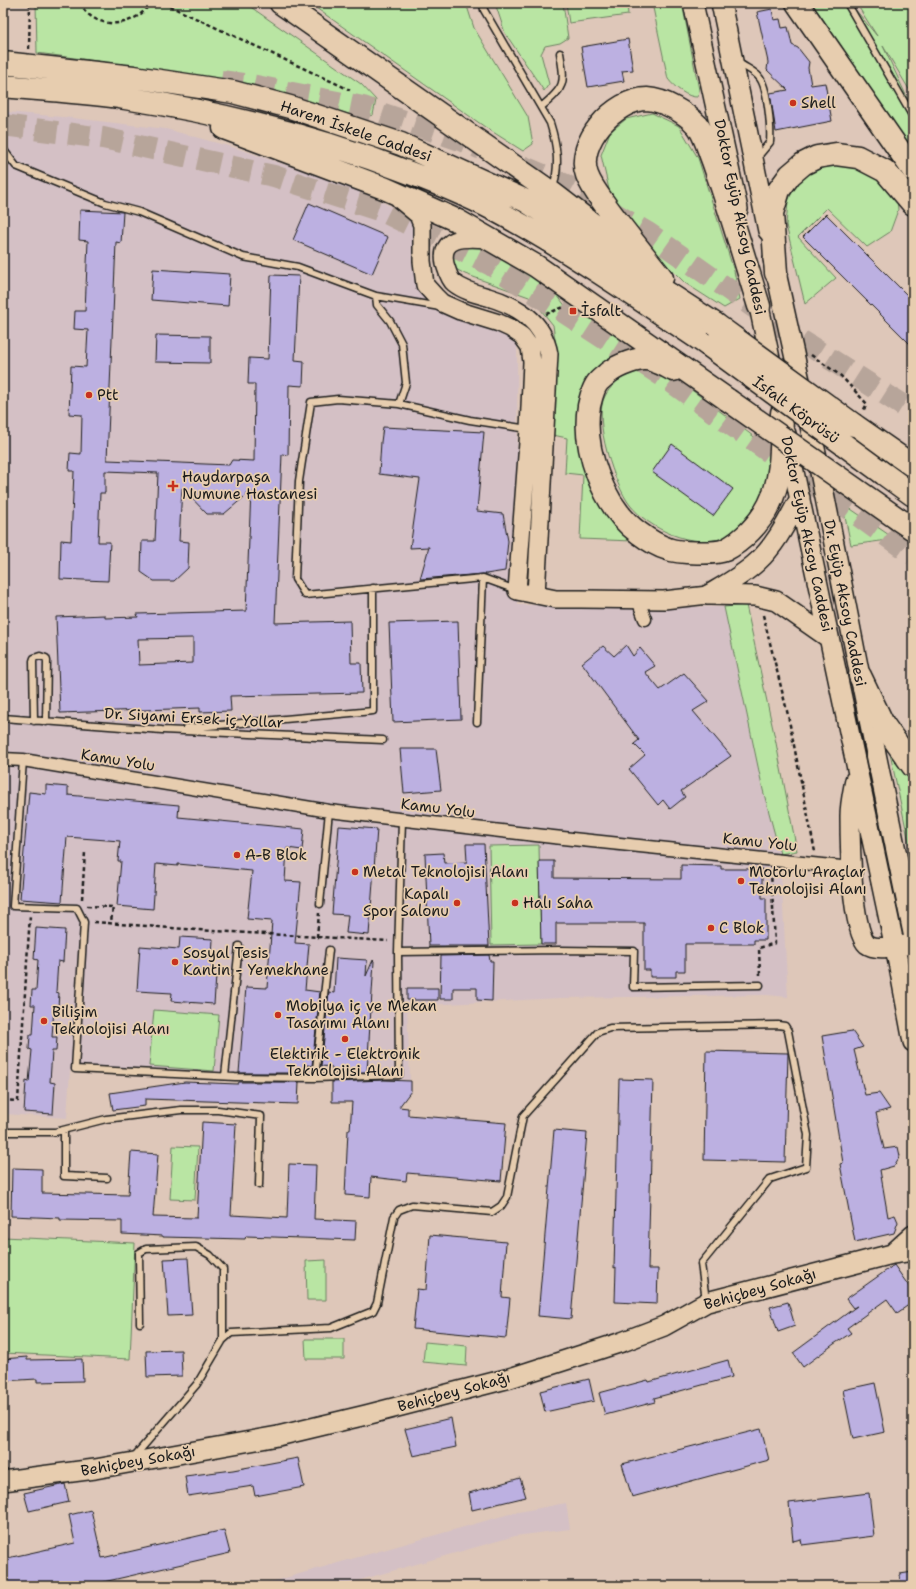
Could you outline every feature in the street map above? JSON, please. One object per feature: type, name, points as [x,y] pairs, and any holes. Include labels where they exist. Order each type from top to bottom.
[{"type":"highway","points":[[281,3],[552,193],[662,278],[715,324]]},
{"type":"highway","points":[[797,3],[913,170]]},
{"type":"highway","name":"Harem İskele Caddesi","points":[[3,63],[134,77],[233,92],[290,107],[400,144],[526,201],[715,324]]},
{"type":"highway","name":"Harem İskele Caddesi","points":[[3,86],[123,98],[195,110],[263,125],[357,153],[443,186],[503,214],[598,270],[708,345]]},
{"type":"highway","points":[[123,98],[203,120],[384,188],[458,221],[536,266],[908,525]]},
{"type":"highway","points":[[662,278],[624,231],[595,190],[586,175],[584,160],[588,146],[594,134],[606,118],[619,108],[632,102],[647,99],[665,103],[682,113],[698,126],[707,145],[718,176],[759,306]]},
{"type":"highway","points":[[776,273],[772,213],[779,190],[790,175],[803,164],[817,157],[836,154],[858,158],[885,171],[913,204]]},
{"type":"highway","name":"İsfalt Köprüsü","points":[[715,324],[854,425]]},
{"type":"highway","name":"İsfalt Köprüsü","points":[[708,345],[913,495]]},
{"type":"highway","points":[[728,400],[649,359],[628,362],[612,371],[599,381],[591,397],[587,420],[588,443],[599,479],[608,498],[625,520],[638,532],[669,550],[688,552],[724,550],[749,533],[769,505],[776,486],[779,467],[782,413]]},
{"type":"highway","points":[[854,425],[913,447]]},
{"type":"highway","points":[[854,425],[913,466]]},
{"type":"highway","points":[[860,676],[883,724],[913,766]]},
{"type":"main road","name":"Doktor Eyüp Aksoy Caddesi","points":[[693,3],[857,768],[904,945],[913,1042]]},
{"type":"main road","name":"Doktor Eyüp Aksoy Caddesi","points":[[721,3],[776,273]]},
{"type":"main road","points":[[384,188],[418,215],[422,225],[422,261],[425,284],[442,302],[510,328],[522,336],[530,347],[537,430],[536,595]]},
{"type":"main road","points":[[492,240],[463,238],[453,241],[446,249],[444,258],[446,269],[454,283],[476,294],[497,300],[520,310],[538,326],[544,336],[549,354],[537,430],[517,591],[556,599],[664,600],[708,595],[755,596],[776,601],[829,638]]},
{"type":"main road","name":"Dr. Eyüp Aksoy Caddesi","points":[[776,273],[819,470],[913,933]]},
{"type":"main road","points":[[708,595],[733,581],[757,562],[784,528],[800,498]]},
{"type":"main road","points":[[857,768],[850,814],[851,868],[856,908],[862,938],[868,945],[876,948],[904,945]]},
{"type":"main road","points":[[913,1235],[892,1254],[913,1263]]},
{"type":"main road","name":"Behiçbey Sokağı","points":[[3,1481],[128,1463],[278,1436],[366,1415],[510,1378],[622,1342],[664,1326],[707,1302],[892,1254],[913,1250]]},
{"type":"street","points":[[638,600],[645,619]]},
{"type":"street","name":"Kamu Yolu","points":[[3,752],[23,760]]},
{"type":"street","name":"Kamu Yolu","points":[[3,760],[23,760],[329,811],[553,837],[851,868]]},
{"type":"lane","points":[[483,3],[484,10],[550,123],[555,138],[558,159],[557,174],[552,193]]},
{"type":"lane","points":[[847,3],[913,117]]},
{"type":"lane","points":[[541,107],[556,95],[562,85],[563,73],[560,53]]},
{"type":"lane","points":[[732,56],[760,78],[764,88],[769,115],[770,142],[760,154],[756,172]]},
{"type":"lane","points":[[3,149],[16,166],[105,203],[139,212],[243,257],[298,267],[376,296],[460,310]]},
{"type":"lane","points":[[376,296],[377,305],[390,321],[402,344],[406,383],[400,404]]},
{"type":"lane","points":[[517,591],[483,578],[305,595],[295,579],[299,481],[311,402],[338,399],[400,404],[470,420],[537,430]]},
{"type":"lane","points":[[477,722],[483,578]]},
{"type":"lane","points":[[162,730],[373,711],[373,588]]},
{"type":"lane","points":[[34,721],[33,661],[34,658],[40,656],[46,658],[47,661],[46,722]]},
{"type":"lane","name":"Dr. Siyami Ersek iç Yollar","points":[[3,718],[162,730],[383,740]]},
{"type":"lane","points":[[23,760],[13,906],[77,908],[84,922],[75,1069],[225,1076],[314,1078],[399,1075],[398,941],[402,820]]},
{"type":"lane","points":[[320,904],[329,811]]},
{"type":"lane","points":[[225,1076],[239,946]]},
{"type":"lane","points":[[314,1078],[329,950]]},
{"type":"lane","points":[[398,952],[560,950],[634,951],[633,987],[760,985]]},
{"type":"lane","points":[[128,1463],[197,1384],[223,1340],[231,1333],[331,1328],[373,1311],[377,1303],[394,1217],[399,1210],[412,1205],[492,1212],[501,1206],[507,1197],[523,1116],[598,1032],[610,1028],[778,1025],[785,1026],[788,1031],[808,1134],[806,1167],[770,1179],[701,1264],[707,1302]]},
{"type":"lane","points":[[3,1132],[64,1130],[106,1120],[181,1110],[218,1110],[261,1116],[259,1185]]},
{"type":"lane","points":[[64,1130],[64,1176],[107,1178]]},
{"type":"lane","points":[[140,1323],[139,1254],[146,1249],[196,1247],[210,1256],[223,1269],[223,1340]]},
{"type":"path","points":[[29,66],[30,3]]},
{"type":"path","points":[[80,3],[87,14],[98,20],[110,23],[124,23],[147,9],[150,3]]},
{"type":"path","points":[[163,3],[350,90]]},
{"type":"path","points":[[810,354],[840,376],[867,404],[854,425]]},
{"type":"path","points":[[762,612],[788,714],[818,864]]},
{"type":"path","points":[[82,894],[85,852]]},
{"type":"path","points":[[760,985],[759,948],[775,943],[770,859]]},
{"type":"path","points":[[3,1100],[18,1101],[31,907]]},
{"type":"path","points":[[111,922],[113,907]]},
{"type":"path","points":[[84,922],[111,922],[197,930],[398,941]]},
{"type":"path","points":[[317,937],[319,922]]},
{"type":"shaded area","points":[[7,112],[166,129],[239,149],[356,189],[398,210],[413,220],[414,278],[426,294],[517,342],[518,605],[724,607],[763,790],[780,854],[788,997],[767,995],[561,998],[407,1006],[410,1080],[377,1079],[303,1083],[70,1071],[67,1118],[3,1114],[3,230]]},
{"type":"shaded area","points":[[566,1503],[570,1529],[515,1536],[339,1586],[257,1586],[513,1513]]},
{"type":"green space","points":[[36,3],[245,3],[361,84],[376,100],[373,115],[361,118],[251,87],[134,66],[37,53]]},
{"type":"green space","points":[[309,3],[466,3],[474,28],[528,117],[533,144],[523,151],[485,127]]},
{"type":"green space","points":[[495,3],[563,3],[568,38],[560,43],[545,46],[541,54],[549,84],[544,91],[505,33]]},
{"type":"green space","points":[[566,3],[627,3],[628,15],[569,23]]},
{"type":"green space","points":[[652,3],[682,3],[699,90],[698,97],[690,96],[668,79]]},
{"type":"green space","points":[[812,3],[850,3],[877,36],[856,3],[913,3],[913,96],[883,46],[913,110],[913,152]]},
{"type":"green space","points":[[652,113],[679,126],[698,158],[734,271],[740,299],[724,308],[685,283],[655,253],[611,198],[601,155],[610,132],[626,119]]},
{"type":"green space","points":[[836,162],[865,167],[897,198],[898,210],[890,232],[867,247],[827,208],[798,237],[836,278],[805,304],[786,225],[788,201],[793,190],[804,175],[820,166]]},
{"type":"green space","points":[[474,241],[552,288],[569,311],[615,327],[642,350],[578,415],[633,541],[580,539],[583,475],[565,473],[567,438],[553,435],[557,355],[553,325],[529,297],[465,274],[454,268],[451,249]]},
{"type":"green space","points":[[653,368],[681,382],[769,448],[771,463],[761,504],[733,533],[726,537],[711,541],[698,541],[672,535],[660,529],[638,514],[624,496],[618,483],[603,436],[601,420],[605,396],[614,384],[625,376],[638,371]]},
{"type":"green space","points":[[842,503],[895,539],[851,545]]},
{"type":"green space","points":[[746,605],[776,743],[797,851],[780,854],[763,790],[724,607]]},
{"type":"green space","points":[[889,749],[913,772],[913,861]]},
{"type":"green space","name":"Halı Saha","points":[[539,845],[541,944],[491,945],[489,846]]},
{"type":"green space","points":[[154,1010],[219,1015],[214,1071],[149,1066]]},
{"type":"green space","points":[[173,1146],[198,1147],[195,1200],[170,1199]]},
{"type":"green space","points":[[3,1237],[135,1243],[130,1359],[3,1353]]},
{"type":"green space","points":[[326,1260],[326,1300],[307,1300],[306,1261]]},
{"type":"green space","points":[[305,1339],[344,1339],[344,1359],[306,1359]]},
{"type":"green space","points":[[425,1342],[467,1346],[466,1366],[423,1362]]},
{"type":"building","points":[[772,9],[774,20],[780,19],[782,28],[788,27],[792,45],[798,48],[809,62],[808,68],[811,85],[825,83],[832,121],[776,132],[770,93],[788,90],[767,70],[768,62],[757,12]]},
{"type":"building","points":[[628,39],[633,70],[622,71],[624,81],[588,87],[581,47]]},
{"type":"building","points":[[309,203],[388,237],[372,274],[293,240]]},
{"type":"building","points":[[80,210],[123,212],[121,243],[116,242],[107,460],[229,465],[232,460],[254,461],[255,384],[248,384],[249,358],[268,359],[271,275],[299,276],[295,360],[304,361],[303,386],[289,385],[288,455],[282,454],[275,623],[350,621],[351,663],[361,663],[362,693],[230,696],[231,711],[200,712],[200,708],[60,713],[56,617],[105,615],[105,618],[138,617],[137,614],[246,611],[251,491],[224,514],[207,514],[182,488],[179,541],[189,542],[188,568],[174,581],[154,581],[141,572],[142,541],[155,541],[158,473],[105,471],[105,493],[100,493],[98,542],[110,542],[108,581],[60,579],[61,540],[71,541],[74,471],[69,471],[70,453],[81,454],[82,415],[69,414],[71,366],[86,367],[88,330],[74,329],[75,311],[85,311],[88,241],[79,240]],"holes":[[[193,638],[193,663],[139,665],[138,639]]]},
{"type":"building","points":[[826,214],[913,301],[913,347],[803,237]]},
{"type":"building","points":[[153,269],[230,274],[228,306],[151,300]]},
{"type":"building","points":[[156,335],[210,336],[210,363],[155,362]]},
{"type":"building","points":[[383,427],[484,432],[477,511],[503,514],[508,541],[505,571],[486,574],[420,579],[429,547],[410,548],[420,479],[379,474]]},
{"type":"building","points":[[672,444],[733,489],[713,516],[652,472]]},
{"type":"building","points":[[458,621],[461,719],[393,722],[389,623]]},
{"type":"building","points":[[626,645],[633,656],[640,648],[655,666],[645,672],[660,690],[684,673],[709,701],[693,711],[731,756],[681,791],[685,797],[670,809],[663,800],[658,805],[629,769],[645,755],[634,744],[639,740],[582,663],[603,646],[614,656]]},
{"type":"building","points":[[400,749],[436,749],[441,790],[404,793]]},
{"type":"building","name":"A-B Blok","points":[[46,785],[68,787],[68,795],[179,805],[178,817],[304,829],[302,850],[287,848],[285,881],[301,882],[295,943],[309,944],[305,990],[320,992],[312,1066],[307,1065],[307,1073],[239,1073],[246,987],[267,988],[272,921],[247,919],[252,871],[178,864],[178,866],[156,864],[153,909],[117,906],[121,861],[118,861],[120,841],[67,837],[62,902],[20,899],[29,792],[46,794]]},
{"type":"building","name":"Metal Teknolojisi Alanı","points":[[339,826],[377,829],[369,935],[346,933],[348,915],[332,914]]},
{"type":"building","name":"Kapalı Spor Salonu","points":[[466,844],[484,844],[489,946],[429,946],[425,854],[443,853],[444,863],[467,862]]},
{"type":"building","name":"C Blok","points":[[539,861],[554,861],[554,878],[681,879],[681,865],[721,866],[721,869],[762,869],[762,898],[766,898],[766,940],[754,940],[754,944],[685,944],[685,971],[676,971],[676,977],[650,977],[650,970],[644,970],[644,923],[556,923],[556,944],[541,944]]},
{"type":"building","name":"Bilişim Teknolojisi Alanı","points":[[36,928],[65,930],[63,962],[58,961],[56,992],[59,993],[58,1007],[54,1007],[52,1037],[57,1037],[56,1051],[52,1051],[50,1082],[55,1083],[53,1114],[24,1112],[26,1081],[29,1082],[32,1050],[29,1049],[30,1035],[33,1035],[35,1005],[31,1005],[32,990],[36,990],[38,960],[34,959]]},
{"type":"building","name":"Sosyal Tesis Kantin - Yemekhane","points":[[180,937],[213,939],[211,976],[216,976],[214,1004],[171,1001],[172,993],[137,991],[140,946],[179,949]]},
{"type":"building","points":[[489,955],[490,961],[493,961],[492,1001],[477,1000],[477,988],[453,988],[453,999],[440,999],[441,956]]},
{"type":"building","name":"Elektirik - Elektronik Teknolojisi Alanı","points":[[336,958],[367,960],[366,976],[373,960],[374,961],[367,1072],[332,1073],[332,1067],[321,1066],[329,992],[334,993]]},
{"type":"building","points":[[407,988],[438,988],[438,1000],[407,1000]]},
{"type":"building","points":[[852,1031],[863,1047],[854,1050],[865,1095],[879,1093],[890,1109],[876,1113],[884,1149],[898,1147],[900,1156],[894,1166],[880,1170],[888,1217],[895,1215],[898,1222],[894,1233],[855,1242],[840,1164],[843,1163],[822,1036]]},
{"type":"building","points":[[706,1051],[788,1053],[785,1162],[704,1160]]},
{"type":"building","points":[[619,1079],[653,1080],[648,1269],[658,1269],[657,1304],[615,1302],[616,1267],[614,1268]]},
{"type":"building","points":[[384,1080],[411,1081],[411,1091],[399,1107],[408,1108],[408,1115],[506,1123],[501,1181],[407,1173],[406,1181],[371,1177],[370,1197],[345,1195],[348,1130],[350,1130],[352,1102],[332,1102],[332,1082]]},
{"type":"building","points":[[185,1082],[238,1084],[239,1082],[299,1082],[298,1104],[145,1099],[145,1106],[113,1110],[110,1093]]},
{"type":"building","points":[[202,1122],[236,1124],[231,1215],[287,1218],[289,1164],[316,1165],[314,1219],[356,1221],[355,1240],[246,1236],[245,1239],[163,1237],[122,1234],[122,1221],[60,1220],[60,1218],[11,1216],[12,1168],[42,1169],[42,1193],[128,1195],[131,1152],[158,1154],[153,1217],[197,1218]]},
{"type":"building","points":[[554,1130],[587,1133],[571,1319],[538,1316]]},
{"type":"building","points":[[430,1235],[506,1242],[502,1297],[510,1298],[506,1338],[413,1329],[417,1289],[426,1290]]},
{"type":"building","points":[[188,1258],[192,1315],[168,1316],[164,1259]]},
{"type":"building","points":[[894,1265],[913,1292],[913,1302],[897,1313],[887,1299],[847,1328],[851,1333],[803,1367],[793,1353],[857,1306],[853,1308],[846,1299]]},
{"type":"building","points":[[788,1302],[795,1326],[778,1332],[770,1307]]},
{"type":"building","points":[[181,1350],[182,1376],[147,1377],[146,1351]]},
{"type":"building","points":[[27,1357],[27,1360],[82,1359],[83,1381],[37,1382],[37,1379],[3,1381],[3,1359]]},
{"type":"building","points":[[728,1360],[732,1377],[654,1398],[655,1402],[605,1415],[599,1393],[648,1380],[649,1382]]},
{"type":"building","points":[[589,1379],[594,1401],[545,1412],[540,1391]]},
{"type":"building","points":[[875,1383],[885,1432],[853,1439],[843,1390]]},
{"type":"building","points":[[451,1418],[456,1447],[413,1456],[405,1429]]},
{"type":"building","points":[[761,1429],[769,1460],[632,1497],[622,1464]]},
{"type":"building","points":[[298,1458],[304,1487],[255,1496],[253,1486],[188,1496],[185,1476],[233,1470]]},
{"type":"building","points":[[520,1478],[526,1497],[472,1510],[469,1493]]},
{"type":"building","points":[[65,1484],[69,1502],[29,1511],[24,1493]]},
{"type":"building","points":[[869,1493],[874,1536],[802,1545],[801,1539],[793,1541],[789,1503]]},
{"type":"building","points":[[91,1510],[102,1558],[224,1530],[230,1553],[86,1586],[3,1586],[3,1559],[75,1543],[69,1515]]},
{"type":"building","points":[[913,1572],[913,1586],[901,1586],[900,1574]]},
{"type":"tunnel","points":[[221,81],[251,85],[363,107],[460,140],[481,149]]},
{"type":"tunnel","points":[[3,125],[103,138],[274,176],[384,212],[491,265],[670,381],[913,555]]},
{"type":"tunnel","points":[[522,166],[564,184],[648,233],[802,341],[913,412]]},
{"type":"place","name":"Shell","points":[[793,103]]},
{"type":"place","name":"İsfalt","points":[[573,311]]},
{"type":"place","name":"Ptt","points":[[89,395]]},
{"type":"place","name":"Haydarpaşa Numune Hastanesi","points":[[173,486]]},
{"type":"place","name":"A-B Blok","points":[[237,855]]},
{"type":"place","name":"Metal Teknolojisi Alanı","points":[[355,872]]},
{"type":"place","name":"Motorlu Araçlar Teknolojisi Alanı","points":[[741,881]]},
{"type":"place","name":"Kapalı Spor Salonu","points":[[457,903]]},
{"type":"place","name":"Halı Saha","points":[[515,903]]},
{"type":"place","name":"C Blok","points":[[711,928]]},
{"type":"place","name":"Sosyal Tesis Kantin - Yemekhane","points":[[175,962]]},
{"type":"place","name":"Mobilya iç ve Mekan Tasarımı Alanı","points":[[278,1015]]},
{"type":"place","name":"Bilişim Teknolojisi Alanı","points":[[44,1021]]},
{"type":"place","name":"Elektirik - Elektronik Teknolojisi Alanı","points":[[345,1039]]}]
